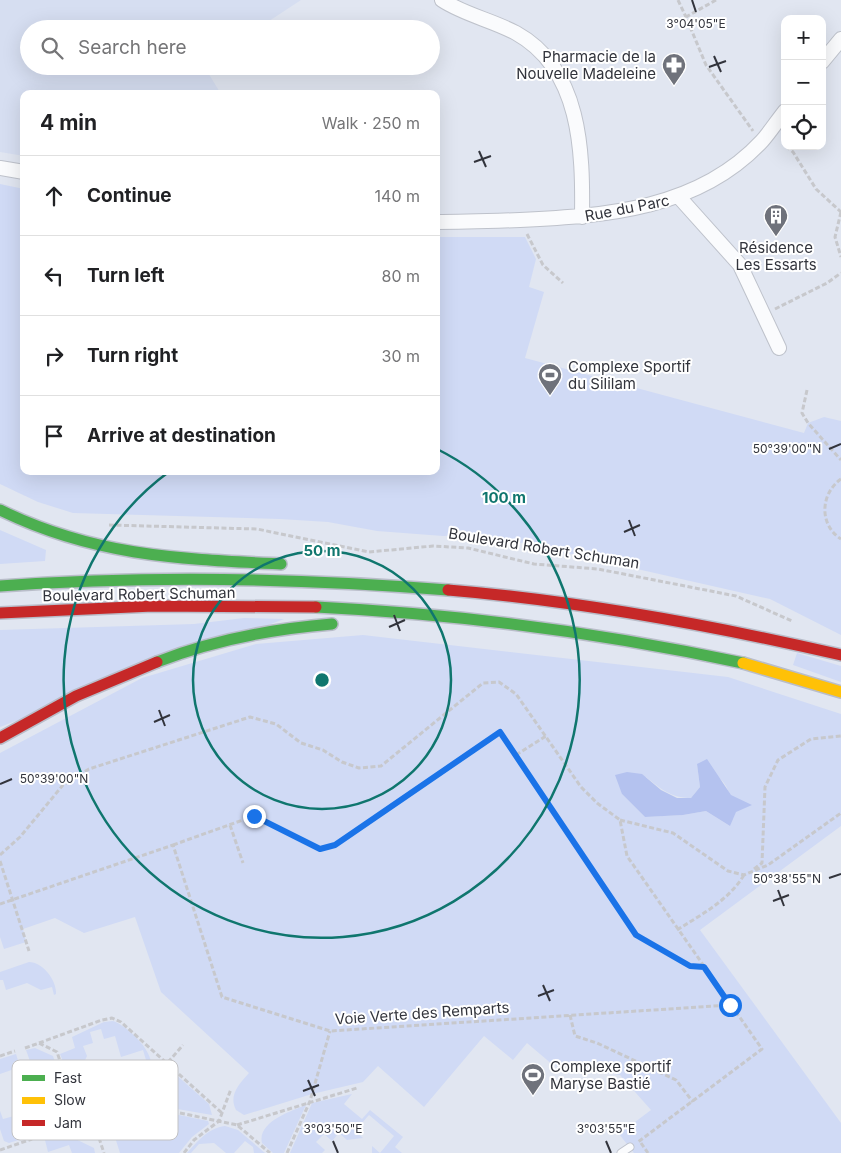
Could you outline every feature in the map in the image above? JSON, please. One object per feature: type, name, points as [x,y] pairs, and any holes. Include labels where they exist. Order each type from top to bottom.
[{"type":"highway","points":[[0,510],[36,528],[69,539],[146,553],[296,565]]},
{"type":"highway","points":[[406,575],[463,583],[531,598]]},
{"type":"highway","name":"Boulevard Robert Schuman","points":[[0,586],[110,580],[283,580],[384,584],[531,598],[715,626],[841,654]]},
{"type":"highway","name":"Boulevard Robert Schuman","points":[[0,613],[81,608],[214,606],[370,611],[448,617],[661,647],[755,667],[841,692]]},
{"type":"highway","points":[[363,622],[448,617]]},
{"type":"highway","points":[[0,738],[65,702],[158,662],[266,630],[301,625],[344,623]]},
{"type":"street","points":[[442,0],[460,10],[517,33],[533,44],[553,65],[566,90],[576,121],[582,179],[582,217]]},
{"type":"street","points":[[824,60],[841,39]]},
{"type":"street","name":"Rue du Parc","points":[[440,222],[582,217],[628,210],[679,197],[722,173],[761,143],[781,116]]},
{"type":"street","points":[[0,168],[20,171]]},
{"type":"street","points":[[679,197],[740,265],[779,348]]},
{"type":"lane","points":[[31,533],[69,539]]},
{"type":"lane","points":[[621,1153],[630,1147]]},
{"type":"path","points":[[678,0],[706,64],[761,143]]},
{"type":"path","points":[[686,17],[716,0]]},
{"type":"path","points":[[791,150],[816,189],[841,211],[835,237],[841,257]]},
{"type":"path","points":[[520,220],[543,265],[563,283]]},
{"type":"path","points":[[763,315],[827,283],[841,273]]},
{"type":"path","points":[[807,390],[802,413],[808,423],[841,460]]},
{"type":"path","points":[[841,479],[832,486],[826,496],[824,508],[828,527],[841,539]]},
{"type":"path","name":"Boulevard Robert Schuman","points":[[106,525],[257,529],[369,552],[433,546],[468,548],[534,564],[598,570],[736,596],[797,623]]},
{"type":"path","points":[[0,855],[20,837],[63,784],[89,769],[250,717],[276,724],[301,743],[323,750],[342,762],[359,768],[381,766],[401,752],[482,683],[499,682],[516,694],[581,787],[597,803],[620,820],[673,833],[728,871],[744,875],[768,865],[841,813]]},
{"type":"path","points":[[0,904],[254,816],[320,849],[335,845],[500,732],[636,935],[690,966],[704,967]]},
{"type":"path","points":[[516,755],[546,736]]},
{"type":"path","points":[[750,873],[762,863],[765,787],[778,760],[811,739],[841,736]]},
{"type":"path","points":[[620,820],[627,856],[762,1049],[630,1147]]},
{"type":"path","points":[[230,825],[243,863]]},
{"type":"path","name":"Voie Verte des Remparts","points":[[172,845],[222,997],[330,1031],[730,1005]]},
{"type":"path","points":[[0,861],[29,951]]},
{"type":"path","points":[[677,930],[724,899],[736,888],[744,875]]},
{"type":"path","points":[[570,1015],[575,1036],[596,1043],[676,1080],[693,1102]]},
{"type":"path","points":[[25,1048],[112,1018],[121,1022],[164,1060]]},
{"type":"path","points":[[287,1153],[310,1101],[330,1031]]},
{"type":"path","points":[[39,1043],[57,1052],[60,1060]]},
{"type":"path","points":[[170,1060],[183,1045]]},
{"type":"path","points":[[0,1056],[15,1051]]},
{"type":"path","points":[[178,1073],[222,1113]]},
{"type":"path","points":[[184,1153],[194,1140],[219,1121],[231,1088]]},
{"type":"path","points":[[237,1125],[310,1101],[358,1088]]},
{"type":"path","points":[[178,1113],[237,1125],[270,1153]]},
{"type":"path","points":[[0,1150],[29,1140]]},
{"type":"path","points":[[100,1140],[104,1153]]},
{"type":"shaded area","points":[[0,0],[301,0],[271,20],[20,20],[20,75],[209,75],[219,90],[20,90],[20,155],[0,152]]},
{"type":"shaded area","name":"Complexe Sportif du Sililam","points":[[0,184],[20,188],[20,475],[440,475],[440,237],[525,237],[536,259],[529,287],[544,292],[525,358],[804,433],[808,423],[824,417],[841,421],[841,635],[770,599],[482,534],[443,536],[377,531],[328,522],[280,519],[73,513],[38,502],[0,484]]},
{"type":"shaded area","points":[[0,530],[46,550],[45,561],[0,564]]},
{"type":"shaded area","points":[[244,618],[284,619],[0,727],[0,630],[194,624]]},
{"type":"shaded area","points":[[363,635],[728,677],[841,714],[841,826],[700,930],[841,1123],[841,1153],[634,1153],[619,1134],[651,1110],[620,1075],[553,1065],[527,1043],[513,1060],[484,1036],[424,1107],[378,1066],[363,1082],[312,1094],[244,1115],[236,1110],[233,1099],[236,1090],[249,1073],[161,992],[135,917],[84,933],[55,918],[23,929],[26,942],[4,949],[0,937],[0,753],[142,678],[256,644]],"holes":[[[697,764],[709,770],[727,788],[730,803],[730,826],[706,811],[683,815],[645,817],[622,794],[646,777],[672,795],[691,798],[700,787]]]},
{"type":"shaded area","points":[[797,653],[841,666],[841,682],[793,665]]},
{"type":"shaded area","points":[[29,962],[39,965],[48,973],[52,978],[56,994],[54,995],[52,987],[41,990],[27,983],[6,990],[3,980],[0,980],[0,972]]},
{"type":"shaded area","points":[[113,1021],[126,1028],[140,1041],[150,1060],[146,1060],[143,1050],[121,1057],[115,1036],[104,1039],[101,1029],[90,1032],[93,1043],[83,1046],[87,1056],[85,1060],[62,1060],[60,1054],[75,1048],[72,1037],[104,1022]]},
{"type":"shaded area","points":[[35,1048],[53,1056],[54,1060],[30,1060],[26,1050]]},
{"type":"shaded area","points":[[16,1054],[18,1060],[12,1060],[12,1070],[0,1074],[0,1059]]},
{"type":"shaded area","points":[[178,1076],[209,1104],[212,1115],[178,1109]]},
{"type":"shaded area","points":[[352,1094],[344,1104],[362,1119],[370,1110],[403,1137],[395,1147],[402,1153],[380,1153],[394,1136],[369,1115],[355,1131],[363,1138],[347,1140],[339,1133],[332,1141],[324,1134],[316,1142],[325,1150],[322,1153],[290,1153],[312,1103]]},
{"type":"shaded area","points":[[306,1105],[284,1153],[273,1153],[262,1143],[265,1129],[276,1118]]},
{"type":"shaded area","points":[[0,1111],[3,1119],[12,1117],[12,1140],[18,1140],[9,1143],[4,1141],[0,1129]]},
{"type":"shaded area","points":[[178,1115],[208,1121],[209,1124],[192,1137],[179,1153],[120,1153],[116,1140],[178,1140]]},
{"type":"shaded area","points":[[225,1126],[238,1130],[265,1153],[254,1153],[253,1147],[245,1141],[234,1153],[226,1153],[214,1143],[199,1144],[191,1153],[187,1153],[208,1132]]},
{"type":"shaded area","points":[[45,1140],[77,1140],[94,1148],[95,1153],[72,1153],[69,1145],[48,1152]]},
{"type":"shaded area","points":[[372,1146],[380,1153],[372,1153]]},
{"type":"water","points":[[707,759],[731,795],[752,805],[736,812],[730,826],[706,811],[683,815],[645,817],[622,794],[615,775],[627,772],[642,774],[661,790],[677,798],[691,798],[700,787],[697,764]]},
{"type":"traffic: fast","points":[[0,510],[69,537],[103,546],[172,557],[281,564]]},
{"type":"traffic: fast","points":[[0,586],[112,580],[224,579],[448,590]]},
{"type":"traffic: fast","points":[[316,607],[423,614],[531,626],[690,652],[743,663]]},
{"type":"traffic: fast","points":[[157,662],[200,647],[265,632],[332,624]]},
{"type":"traffic: slow","points":[[743,663],[841,692]]},
{"type":"traffic: jam","points":[[448,590],[597,607],[646,615],[841,655]]},
{"type":"traffic: jam","points":[[0,613],[153,606],[316,607]]},
{"type":"traffic: jam","points":[[0,738],[76,696],[157,662]]},
{"type":"place","name":"Pharmacie de la Nouvelle Madeleine","points":[[674,86]]},
{"type":"place","name":"Résidence Les Essarts","points":[[776,237]]},
{"type":"place","name":"Complexe Sportif du Sililam","points":[[550,396]]},
{"type":"place","name":"Complexe sportif Maryse Bastié","points":[[533,1096]]},
{"type":"route","points":[[254,816],[320,849],[335,845],[500,732],[636,935],[652,942],[690,966],[704,967],[730,1005]]}]
